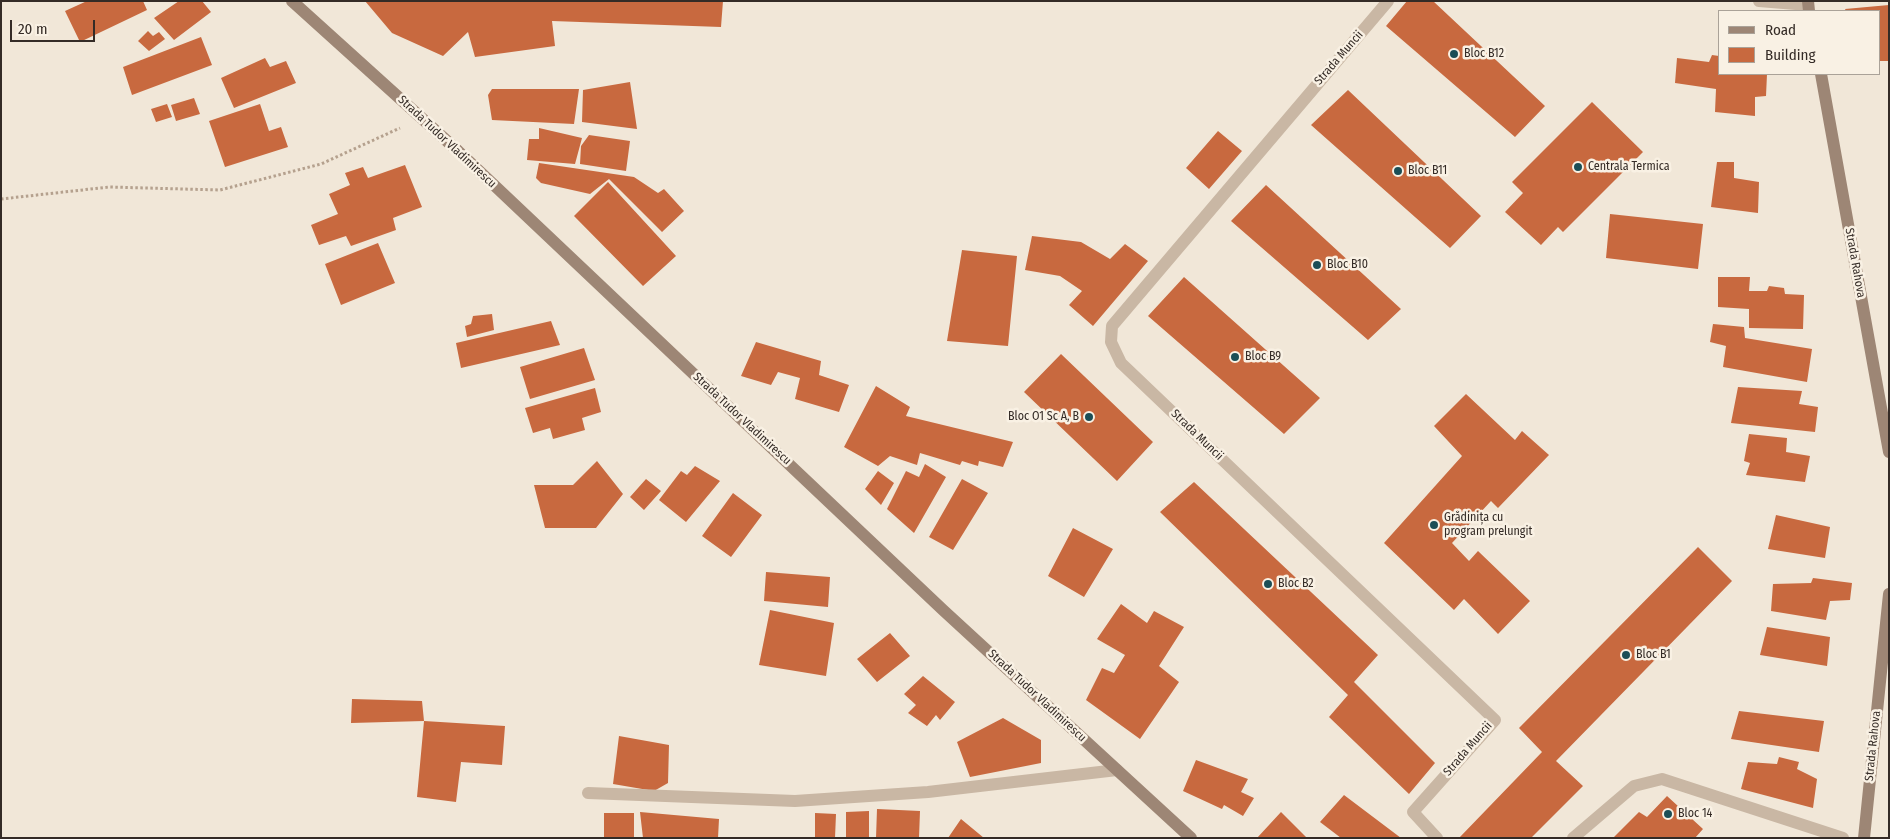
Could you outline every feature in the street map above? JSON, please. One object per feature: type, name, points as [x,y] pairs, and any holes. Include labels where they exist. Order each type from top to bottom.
[{"type":"main road","name":"Strada Tudor Vladimirescu","points":[[292,1],[421,118],[943,610],[1191,838]]},
{"type":"main road","name":"Strada Rahova","points":[[1821,75],[1889,452]]},
{"type":"main road","name":"Strada Rahova","points":[[1864,838],[1889,594]]},
{"type":"street","name":"Strada Muncii","points":[[1388,1],[1112,326],[1111,342],[1121,363],[1495,720],[1413,812],[1438,838]]},
{"type":"street","points":[[1759,1],[1809,6]]},
{"type":"street","points":[[588,793],[795,801],[928,792],[1117,770]]},
{"type":"street","points":[[1574,838],[1616,799],[1634,786],[1662,779],[1843,838]]},
{"type":"path","points":[[1,199],[109,187],[220,190],[321,164],[421,118]]},
{"type":"building","points":[[87,1],[143,1],[147,10],[80,42],[65,11]]},
{"type":"building","points":[[179,1],[202,1],[211,12],[174,40],[154,18]]},
{"type":"building","points":[[365,1],[723,1],[721,27],[552,21],[555,46],[475,57],[468,32],[443,56],[392,33]]},
{"type":"building","name":"Bloc B12","points":[[1407,1],[1433,1],[1545,106],[1515,137],[1386,26]]},
{"type":"building","points":[[1889,5],[1889,61],[1880,61],[1880,10],[1845,9]]},
{"type":"building","points":[[148,31],[153,36],[159,32],[165,39],[149,51],[138,41]]},
{"type":"building","points":[[201,37],[212,65],[132,95],[123,67]]},
{"type":"building","points":[[1712,55],[1718,56],[1718,75],[1767,75],[1766,96],[1755,97],[1755,116],[1715,112],[1716,89],[1675,83],[1677,58],[1709,62]]},
{"type":"building","points":[[265,58],[270,67],[286,61],[296,83],[234,108],[221,78]]},
{"type":"building","points":[[630,82],[637,129],[582,122],[583,90]]},
{"type":"building","points":[[492,89],[579,89],[574,124],[492,120],[488,95]]},
{"type":"building","name":"Bloc B11","points":[[1348,90],[1481,216],[1450,248],[1311,125]]},
{"type":"building","points":[[194,98],[200,114],[176,121],[171,105]]},
{"type":"building","name":"Centrala Termica","points":[[1592,102],[1643,152],[1563,232],[1558,227],[1541,245],[1505,212],[1523,193],[1512,182]]},
{"type":"building","points":[[167,104],[172,117],[156,122],[151,109]]},
{"type":"building","points":[[260,104],[269,131],[281,127],[288,147],[225,167],[209,121]]},
{"type":"building","points":[[539,128],[582,138],[575,164],[527,160],[529,139],[539,139]]},
{"type":"building","points":[[1218,131],[1242,151],[1209,189],[1186,168]]},
{"type":"building","points":[[589,135],[630,141],[626,171],[580,164],[581,146]]},
{"type":"building","points":[[1717,162],[1734,162],[1734,178],[1759,182],[1758,213],[1711,207]]},
{"type":"building","points":[[539,163],[634,177],[658,193],[664,189],[684,211],[662,232],[609,179],[590,194],[541,183],[536,178]]},
{"type":"building","points":[[405,165],[422,207],[393,218],[396,230],[351,246],[346,236],[319,245],[311,225],[338,214],[329,194],[350,185],[345,173],[363,167],[368,178]]},
{"type":"building","points":[[608,182],[676,256],[643,286],[574,216]]},
{"type":"building","name":"Bloc B10","points":[[1266,185],[1401,309],[1368,340],[1231,221]]},
{"type":"building","points":[[1610,214],[1703,224],[1698,269],[1606,258]]},
{"type":"building","points":[[1032,236],[1081,242],[1110,259],[1125,244],[1148,261],[1093,326],[1069,305],[1082,291],[1060,276],[1025,270]]},
{"type":"building","points":[[378,243],[395,283],[341,305],[325,264]]},
{"type":"building","points":[[962,250],[1017,256],[1008,346],[947,341]]},
{"type":"building","name":"Bloc B9","points":[[1184,277],[1320,398],[1284,434],[1148,316]]},
{"type":"building","points":[[1718,277],[1750,277],[1749,291],[1767,291],[1769,286],[1784,288],[1785,294],[1804,295],[1803,329],[1749,328],[1749,309],[1718,307]]},
{"type":"building","points":[[492,314],[494,330],[467,337],[465,326],[471,324],[473,316]]},
{"type":"building","points":[[551,321],[560,345],[461,368],[456,343]]},
{"type":"building","points":[[1713,324],[1744,327],[1745,338],[1812,349],[1807,382],[1723,367],[1726,346],[1710,342]]},
{"type":"building","points":[[756,342],[821,361],[819,375],[849,385],[839,412],[795,399],[800,378],[778,372],[771,385],[741,376]]},
{"type":"building","points":[[584,348],[595,380],[530,399],[520,367]]},
{"type":"building","name":"Bloc O1 Sc A, B","points":[[1061,354],[1153,442],[1117,481],[1024,392]]},
{"type":"building","points":[[876,386],[910,407],[906,416],[1013,442],[1003,467],[979,461],[978,466],[962,461],[960,465],[920,453],[917,465],[890,456],[878,466],[844,447]]},
{"type":"building","points":[[1738,387],[1802,391],[1799,404],[1818,407],[1815,432],[1731,423]]},
{"type":"building","points":[[595,388],[601,412],[582,418],[585,430],[553,439],[550,428],[533,433],[525,408]]},
{"type":"building","name":"Grădinița cu program prelungit","points":[[1466,394],[1515,440],[1522,431],[1549,455],[1498,508],[1491,501],[1452,543],[1469,561],[1478,551],[1530,601],[1498,634],[1464,599],[1454,610],[1384,543],[1462,456],[1434,426]]},
{"type":"building","points":[[1749,434],[1787,438],[1786,452],[1810,456],[1805,482],[1746,475],[1750,463],[1744,461]]},
{"type":"building","points":[[597,461],[623,494],[596,528],[545,528],[534,485],[573,485]]},
{"type":"building","points":[[925,464],[946,477],[914,533],[887,509],[906,471],[919,477]]},
{"type":"building","points":[[695,466],[720,481],[686,522],[659,500],[681,471],[687,475]]},
{"type":"building","points":[[878,471],[894,483],[881,505],[865,489]]},
{"type":"building","points":[[646,479],[661,491],[644,510],[630,497]]},
{"type":"building","points":[[962,479],[988,493],[953,550],[929,537]]},
{"type":"building","name":"Bloc B2","points":[[1194,482],[1378,655],[1354,682],[1435,763],[1409,794],[1329,717],[1348,695],[1160,512]]},
{"type":"building","points":[[733,493],[762,515],[731,557],[702,536]]},
{"type":"building","points":[[1776,515],[1830,527],[1825,558],[1768,549]]},
{"type":"building","points":[[1073,528],[1113,549],[1084,597],[1048,576]]},
{"type":"building","name":"Bloc B1","points":[[1698,547],[1732,581],[1556,761],[1583,786],[1531,838],[1459,838],[1542,752],[1519,728]]},
{"type":"building","points":[[766,572],[830,577],[828,607],[764,601]]},
{"type":"building","points":[[1813,578],[1852,583],[1850,600],[1830,601],[1826,620],[1771,611],[1773,584],[1811,583]]},
{"type":"building","points":[[1121,604],[1147,623],[1154,611],[1184,627],[1159,666],[1179,682],[1140,739],[1086,700],[1102,668],[1114,673],[1125,655],[1097,639]]},
{"type":"building","points":[[770,610],[834,623],[826,676],[759,665]]},
{"type":"building","points":[[1767,627],[1830,637],[1827,666],[1760,655]]},
{"type":"building","points":[[890,633],[910,656],[877,682],[857,659]]},
{"type":"building","points":[[923,676],[955,702],[940,720],[936,715],[927,726],[908,713],[916,705],[904,694]]},
{"type":"building","points":[[352,699],[422,701],[424,721],[351,723]]},
{"type":"building","points":[[1739,711],[1824,721],[1819,752],[1731,739]]},
{"type":"building","points":[[1003,718],[1041,740],[1041,763],[970,777],[957,742]]},
{"type":"building","points":[[424,721],[505,726],[502,765],[461,762],[456,802],[417,797]]},
{"type":"building","points":[[619,736],[669,745],[668,783],[654,791],[613,784]]},
{"type":"building","points":[[1779,757],[1799,762],[1797,769],[1817,779],[1813,808],[1741,789],[1748,762],[1777,764]]},
{"type":"building","points":[[1196,760],[1248,779],[1241,792],[1254,798],[1243,816],[1224,805],[1222,809],[1183,791]]},
{"type":"building","points":[[1344,795],[1401,838],[1341,838],[1320,822]]},
{"type":"building","name":"Bloc 14","points":[[1667,796],[1703,829],[1695,838],[1613,838],[1639,812],[1647,817]]},
{"type":"building","points":[[877,809],[920,811],[919,838],[876,838]]},
{"type":"building","points":[[869,811],[869,838],[846,838],[846,812]]},
{"type":"building","points":[[640,812],[719,819],[718,838],[643,838]]},
{"type":"building","points":[[1281,812],[1307,838],[1257,838]]},
{"type":"building","points":[[604,813],[634,813],[634,838],[604,838]]},
{"type":"building","points":[[815,813],[836,814],[835,838],[815,838]]},
{"type":"building","points":[[961,819],[984,838],[948,838]]},
{"type":"place","name":"Bloc B12","points":[[1454,54]]},
{"type":"place","name":"Centrala Termica","points":[[1578,167]]},
{"type":"place","name":"Bloc B11","points":[[1398,171]]},
{"type":"place","name":"Bloc B10","points":[[1317,265]]},
{"type":"place","name":"Bloc B9","points":[[1235,357]]},
{"type":"place","name":"Bloc O1 Sc A, B","points":[[1089,417]]},
{"type":"place","name":"Grădinița cu program prelungit","points":[[1434,525]]},
{"type":"place","name":"Bloc B2","points":[[1268,584]]},
{"type":"place","name":"Bloc B1","points":[[1626,655]]},
{"type":"place","name":"Bloc 14","points":[[1668,814]]}]
